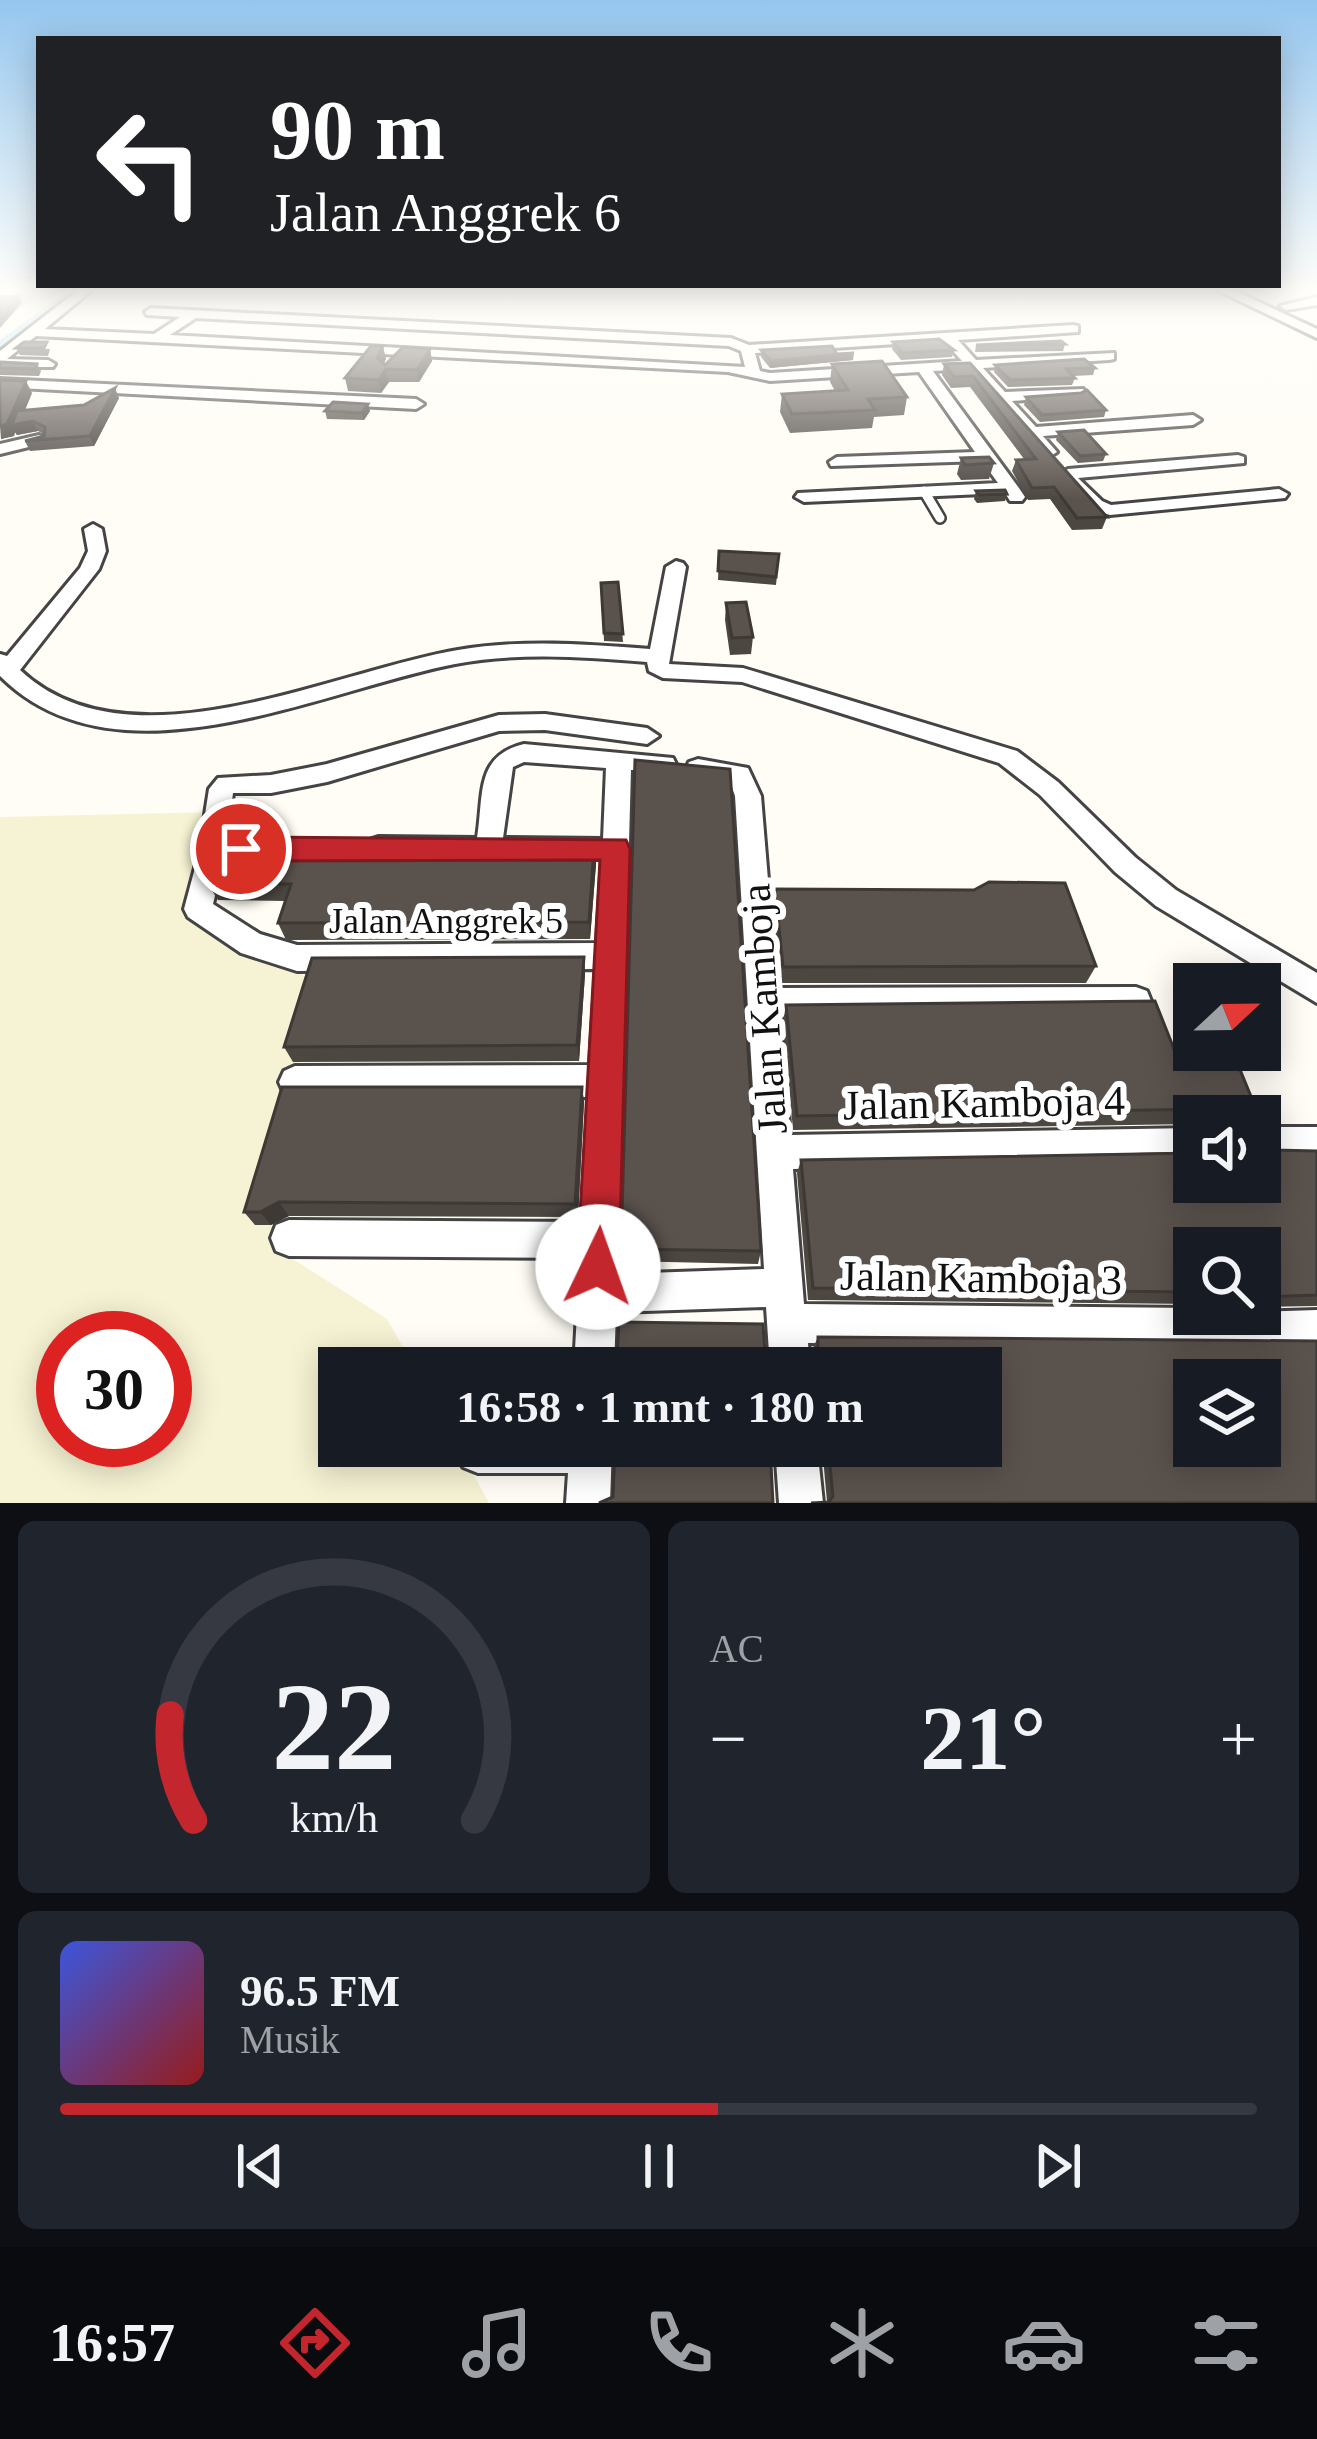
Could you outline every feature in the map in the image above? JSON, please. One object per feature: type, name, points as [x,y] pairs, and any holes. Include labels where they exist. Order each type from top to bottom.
[{"type":"street","points":[[555,360],[770,376],[1038,360]]},
{"type":"street","points":[[750,360],[753,372]]},
{"type":"street","points":[[969,360],[1096,506],[1110,510],[1279,494]]},
{"type":"street","points":[[0,361],[48,364]]},
{"type":"street","points":[[804,497],[924,491],[1013,494],[923,367]]},
{"type":"street","points":[[0,383],[416,404]]},
{"type":"street","points":[[1001,397],[1078,392]]},
{"type":"street","points":[[1032,433],[1193,420]]},
{"type":"street","points":[[0,449],[39,440]]},
{"type":"street","points":[[838,462],[987,456]]},
{"type":"street","points":[[1068,475],[1238,460]]},
{"type":"street","points":[[93,530],[96,558],[4,666],[36,696],[106,720],[188,722],[276,708],[456,657],[547,651],[659,657]]},
{"type":"street","points":[[676,567],[659,657],[663,671],[743,675],[1007,757],[1039,780],[1112,855],[1167,899],[1317,990]]},
{"type":"street","points":[[286,848],[212,853],[221,789],[227,784],[271,784],[327,773],[499,723],[545,722],[646,736]]},
{"type":"street","points":[[490,846],[501,765],[508,757],[524,753],[619,760],[595,1347]]},
{"type":"street","name":"Jalan Kamboja","points":[[619,760],[739,774],[748,796],[766,891],[764,1002],[789,1347]]},
{"type":"street","name":"Jalan Anggrek 5","points":[[354,848],[615,849]]},
{"type":"street","name":"Jalan Anggrek 5","points":[[212,853],[198,909],[251,944],[284,957],[610,956]]},
{"type":"street","points":[[764,1002],[1136,1000]]},
{"type":"street","points":[[295,1082],[605,1081]]},
{"type":"street","points":[[1281,1144],[1317,1144]]},
{"type":"street","name":"Jalan Kamboja 4","points":[[775,1152],[1173,1145]]},
{"type":"street","points":[[289,1238],[599,1240]]},
{"type":"street","name":"Jalan Kamboja 3","points":[[596,1294],[1317,1329]]},
{"type":"street","points":[[588,1503],[590,1467]]},
{"type":"street","points":[[798,1467],[801,1503]]},
{"type":"lane","points":[[388,369],[395,360]]},
{"type":"lane","points":[[924,491],[940,518]]},
{"type":"shaded area","points":[[216,812],[190,919],[307,977],[282,1252],[387,1319],[403,1347],[318,1347],[318,1467],[469,1467],[489,1503],[0,1503],[0,817]]},
{"type":"building","points":[[360,360],[379,360],[385,365],[390,360],[423,360],[417,370],[386,369],[379,380],[345,378]]},
{"type":"building","points":[[1085,360],[1095,368],[1066,369],[1075,378],[1010,380],[995,365]]},
{"type":"building","points":[[882,361],[907,397],[868,399],[875,410],[792,414],[782,394],[848,390],[832,364]]},
{"type":"building","points":[[0,362],[37,364],[35,369],[0,368]]},
{"type":"building","points":[[970,363],[1107,517],[1077,518],[1054,487],[1032,488],[1016,460],[1036,459],[973,376],[954,377],[944,364]]},
{"type":"building","points":[[0,380],[26,381],[7,424],[0,426]]},
{"type":"building","points":[[115,388],[90,436],[25,441],[44,436],[45,427],[33,421],[12,425],[17,411],[84,405]]},
{"type":"building","points":[[1087,390],[1106,410],[1042,415],[1026,397],[1081,393]]},
{"type":"building","points":[[333,402],[368,404],[362,413],[325,411]]},
{"type":"building","points":[[1084,430],[1106,454],[1080,456],[1058,432]]},
{"type":"building","points":[[989,457],[994,463],[965,465],[961,458]]},
{"type":"building","points":[[1005,490],[1007,494],[979,495],[976,491]]},
{"type":"building","points":[[719,551],[779,554],[776,577],[718,571]]},
{"type":"building","points":[[618,582],[623,634],[604,633],[601,583]]},
{"type":"building","points":[[746,602],[753,637],[732,638],[726,603]]},
{"type":"building","points":[[635,760],[730,769],[761,1251],[621,1249]]},
{"type":"building","points":[[594,847],[589,922],[278,923],[291,884],[208,884],[220,848]]},
{"type":"building","points":[[989,882],[1065,883],[1096,966],[783,967],[775,889],[974,890]]},
{"type":"building","points":[[584,957],[577,1045],[284,1047],[312,958]]},
{"type":"building","points":[[1155,1001],[1173,1046],[1173,1071],[1241,1071],[1250,1095],[1173,1095],[1173,1110],[797,1116],[786,1005]]},
{"type":"building","points":[[282,1087],[582,1087],[575,1204],[279,1202],[260,1212],[244,1212]]},
{"type":"building","points":[[1281,1150],[1317,1151],[1317,1295],[1281,1296],[1281,1227],[1173,1227],[1173,1292],[813,1288],[801,1160],[1173,1153],[1173,1203],[1281,1203]]},
{"type":"building","points":[[619,1322],[763,1324],[765,1347],[618,1347]]},
{"type":"building","points":[[818,1337],[1317,1341],[1317,1503],[811,1503],[829,1502],[833,1496],[830,1467],[1002,1467],[1002,1347],[818,1347]]},
{"type":"building","points":[[614,1467],[771,1467],[773,1503],[599,1503],[613,1497]]},
{"type":"route","points":[[241,849],[615,849],[598,1267]]}]
